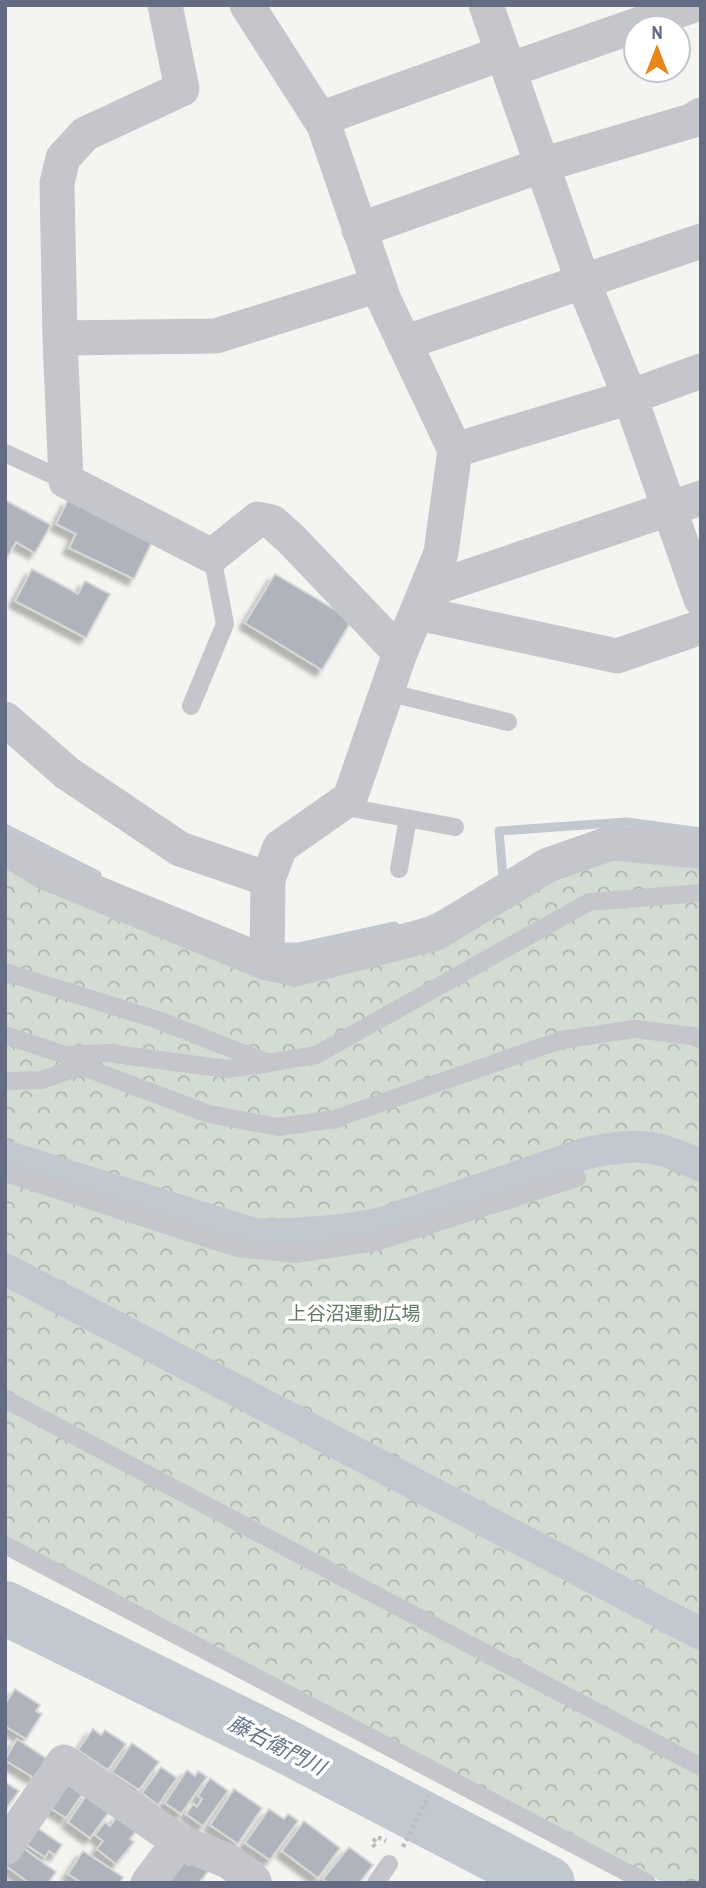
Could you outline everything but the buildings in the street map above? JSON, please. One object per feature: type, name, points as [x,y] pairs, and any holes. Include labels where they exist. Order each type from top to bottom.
[{"type":"street","points":[[165,5],[182,89],[85,134],[63,158],[57,183],[66,481],[212,556],[258,519],[272,522],[400,653]]},
{"type":"street","points":[[247,5],[320,119],[379,285],[455,450],[441,553],[400,653],[350,798],[280,847],[268,879],[267,963]]},
{"type":"street","points":[[486,5],[583,282],[630,397],[685,504],[701,599]]},
{"type":"street","points":[[320,119],[694,5]]},
{"type":"street","points":[[359,230],[542,165],[691,121],[701,115]]},
{"type":"street","points":[[404,343],[701,241]]},
{"type":"street","points":[[60,338],[216,336],[379,285]]},
{"type":"street","points":[[455,450],[630,397],[701,371]]},
{"type":"street","points":[[423,601],[685,504]]},
{"type":"street","points":[[423,601],[617,656],[701,627]]},
{"type":"street","points":[[5,719],[67,773],[180,849],[268,879]]},
{"type":"street","points":[[5,848],[45,872],[267,963],[296,968],[436,933],[548,864],[611,843],[701,851]]},
{"type":"street","points":[[5,1848],[64,1762],[179,1842],[228,1861],[254,1881],[253,1883]]},
{"type":"street","points":[[148,1883],[179,1842]]},
{"type":"lane","points":[[5,453],[66,481]]},
{"type":"lane","points":[[191,706],[225,624],[212,556]]},
{"type":"lane","points":[[387,692],[508,722]]},
{"type":"lane","points":[[341,806],[455,827]]},
{"type":"lane","points":[[399,869],[408,818]]},
{"type":"lane","points":[[65,1055],[107,1053],[227,1069],[316,1055],[589,902],[701,893]]},
{"type":"lane","points":[[5,972],[158,1020],[268,1063]]},
{"type":"lane","points":[[5,1035],[65,1055],[81,1066],[209,1114],[278,1127],[335,1119],[561,1040],[634,1029],[692,1036],[701,1040]]},
{"type":"lane","points":[[5,1081],[42,1080],[81,1066]]},
{"type":"lane","points":[[5,1173],[237,1248],[296,1254],[376,1242],[577,1178]]},
{"type":"lane","points":[[5,1399],[701,1767]]},
{"type":"lane","points":[[5,1545],[647,1883]]},
{"type":"lane","points":[[376,1883],[389,1864]]},
{"type":"path","points":[[402,1848],[441,1773]]},
{"type":"path","points":[[389,1864],[372,1843],[377,1838],[390,1843]]},
{"type":"green space","name":"上谷沼運動広場","points":[[5,836],[295,968],[611,843],[701,849],[701,1883],[665,1883],[5,1537]]},
{"type":"waterway","points":[[500,880],[503,878],[499,831],[627,822],[701,832]]},
{"type":"waterway","points":[[5,828],[97,875]]},
{"type":"waterway","points":[[275,947],[299,947],[395,926]]},
{"type":"waterway","points":[[5,1156],[254,1234],[317,1232],[379,1224],[587,1153],[604,1150],[645,1147],[670,1153],[701,1166]]},
{"type":"waterway","points":[[5,1269],[701,1634]]},
{"type":"waterway","name":"藤右衛門川","points":[[5,1608],[285,1746],[548,1883]]}]
